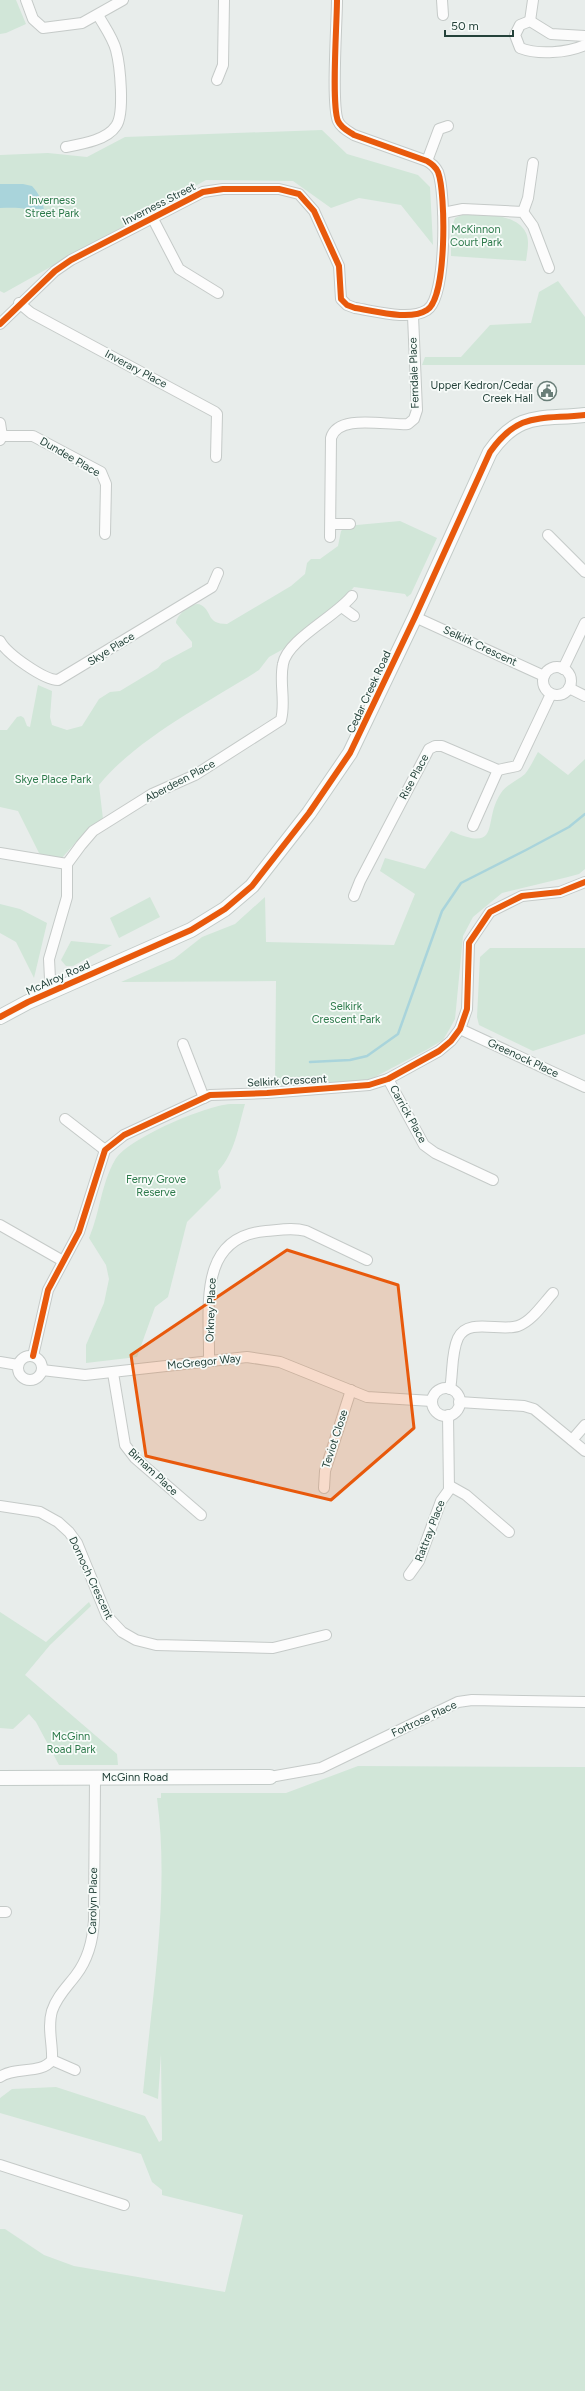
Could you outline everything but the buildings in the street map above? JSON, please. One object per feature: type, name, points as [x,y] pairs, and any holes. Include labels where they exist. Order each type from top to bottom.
[{"type":"street","points":[[26,0],[33,19],[44,28],[72,26],[98,15],[123,0]]},
{"type":"street","points":[[217,80],[223,65],[224,0]]},
{"type":"street","points":[[337,0],[336,103],[338,121],[344,129],[354,135],[427,161],[438,171],[442,186],[444,245],[436,299],[428,310],[413,316]]},
{"type":"street","points":[[442,0],[442,15]]},
{"type":"street","points":[[530,21],[533,0]]},
{"type":"street","points":[[66,147],[82,144],[109,132],[116,126],[120,118],[121,108],[117,53],[98,15]]},
{"type":"street","points":[[530,21],[551,34],[585,36]]},
{"type":"street","points":[[530,21],[524,23],[517,30],[516,41],[520,48],[528,51],[570,50],[585,45]]},
{"type":"street","points":[[427,161],[441,126]]},
{"type":"street","points":[[523,212],[528,198],[533,163]]},
{"type":"street","name":"Inverness Street","points":[[0,324],[19,303],[55,271],[71,260],[203,192],[213,190],[289,190],[299,194],[314,211],[339,266],[343,302],[355,308],[413,316]]},
{"type":"street","points":[[443,213],[463,209],[523,212]]},
{"type":"street","points":[[523,212],[533,226],[549,268]]},
{"type":"street","points":[[153,219],[179,269],[218,293]]},
{"type":"street","name":"Inverary Place","points":[[19,303],[31,313],[215,412],[217,414],[216,457]]},
{"type":"street","name":"Ferndale Place","points":[[330,537],[333,431],[343,424],[408,424],[414,419],[417,410],[413,316]]},
{"type":"street","name":"Cedar Creek Road","points":[[125,960],[204,924],[225,909],[252,886],[342,766],[416,617],[490,452],[499,438],[520,422],[537,418],[585,415]]},
{"type":"street","points":[[0,423],[1,438]]},
{"type":"street","name":"Dundee Place","points":[[1,438],[33,436],[101,472],[106,484],[105,534]]},
{"type":"street","points":[[331,524],[350,524]]},
{"type":"street","points":[[548,536],[585,572]]},
{"type":"street","name":"Skye Place","points":[[0,641],[6,649],[43,677],[50,680],[58,680],[212,587],[218,573]]},
{"type":"street","name":"Aberdeen Place","points":[[67,864],[93,831],[164,787],[195,775],[281,720],[284,710],[282,665],[287,653],[343,608],[352,596]]},
{"type":"street","points":[[343,608],[354,616]]},
{"type":"street","name":"Selkirk Crescent","points":[[416,617],[544,676]]},
{"type":"street","points":[[563,669],[585,623]]},
{"type":"street","points":[[552,668],[563,669],[570,677],[569,688],[559,695],[551,694],[543,686],[544,676],[552,668]]},
{"type":"street","points":[[569,688],[585,696]]},
{"type":"street","points":[[473,826],[498,770],[517,766],[551,694]]},
{"type":"street","name":"Rise Place","points":[[354,896],[429,749],[434,746],[442,746],[498,770]]},
{"type":"street","points":[[0,853],[67,864],[67,896],[49,959],[50,979],[55,990]]},
{"type":"street","name":"Selkirk Crescent","points":[[105,1150],[124,1135],[204,1098],[217,1094],[267,1093],[362,1086],[388,1079],[445,1047],[460,1029],[467,1009],[469,943],[490,912],[522,896],[560,892],[585,882]]},
{"type":"street","name":"McAlroy Road","points":[[0,1017],[55,990],[125,960]]},
{"type":"street","name":"Greenock Place","points":[[460,1029],[585,1087]]},
{"type":"street","points":[[183,1044],[204,1098]]},
{"type":"street","name":"Carrick Place","points":[[388,1079],[424,1145],[435,1153],[493,1180]]},
{"type":"street","points":[[33,1356],[48,1290],[79,1232],[105,1150],[64,1119]]},
{"type":"street","points":[[0,1225],[63,1261]]},
{"type":"street","name":"Orkney Place","points":[[209,1360],[210,1278],[218,1258],[233,1242],[251,1233],[296,1228],[306,1231],[367,1260]]},
{"type":"street","points":[[450,1389],[457,1339],[462,1332],[471,1327],[518,1326],[530,1318],[553,1293]]},
{"type":"street","points":[[33,1356],[40,1361],[42,1370],[37,1378],[27,1380],[19,1373],[18,1365],[24,1358],[33,1356]]},
{"type":"street","name":"McGregor Way","points":[[42,1370],[74,1375],[113,1373],[209,1360],[247,1357],[280,1362],[374,1398],[432,1401]]},
{"type":"street","points":[[0,1362],[18,1365]]},
{"type":"street","name":"Birnam Place","points":[[113,1373],[125,1445],[135,1458],[201,1515]]},
{"type":"street","points":[[443,1389],[450,1389],[457,1394],[459,1402],[455,1412],[448,1415],[437,1412],[432,1401],[436,1392],[443,1389]]},
{"type":"street","name":"Teviot Close","points":[[324,1488],[324,1471],[351,1390]]},
{"type":"street","points":[[459,1402],[528,1407],[538,1412],[585,1451]]},
{"type":"street","name":"Rattray Place","points":[[409,1575],[420,1561],[441,1501],[450,1486],[448,1415]]},
{"type":"street","points":[[572,1440],[585,1425]]},
{"type":"street","points":[[450,1486],[466,1495],[509,1532]]},
{"type":"street","name":"Dornoch Crescent","points":[[0,1506],[40,1512],[58,1522],[69,1532],[77,1543],[107,1616],[122,1632],[136,1640],[156,1645],[273,1648],[326,1635]]},
{"type":"street","name":"Fortrose Place","points":[[270,1777],[321,1768],[458,1702],[472,1700],[585,1702]]},
{"type":"street","name":"Carolyn Place","points":[[52,2060],[50,2036],[52,2012],[61,1993],[84,1962],[93,1937],[95,1777]]},
{"type":"street","name":"McGinn Road","points":[[0,1778],[270,1777]]},
{"type":"street","points":[[0,2077],[11,2071],[44,2067],[52,2060],[75,2070]]},
{"type":"street","points":[[0,2165],[124,2205]]},
{"type":"highlighted area","points":[[287,1250],[398,1285],[414,1428],[331,1500],[146,1456],[131,1355]]},
{"type":"green space","points":[[0,0],[16,0],[26,24],[6,33],[0,34]]},
{"type":"green space","name":"Inverness Street Park","points":[[322,130],[347,154],[418,175],[430,187],[433,245],[401,205],[359,198],[331,208],[293,181],[206,180],[4,293],[0,291],[0,155],[48,153],[87,157],[125,137]]},
{"type":"green space","name":"McKinnon Court Park","points":[[469,212],[500,216],[516,222],[522,227],[528,240],[526,261],[451,256],[451,229],[455,218]]},
{"type":"green space","points":[[558,281],[585,317],[585,365],[422,365],[425,357],[461,357],[490,325],[531,323],[539,292]]},
{"type":"green space","name":"Skye Place Park","points":[[400,521],[437,538],[411,594],[407,597],[405,594],[354,587],[338,605],[287,647],[269,657],[259,670],[174,722],[133,752],[99,785],[103,819],[84,833],[61,859],[45,858],[39,853],[18,811],[0,807],[0,730],[7,730],[17,717],[21,716],[24,718],[27,726],[30,727],[38,685],[52,691],[50,717],[52,725],[67,730],[82,726],[99,699],[110,692],[120,691],[158,668],[162,663],[192,647],[192,642],[176,623],[182,612],[190,606],[198,604],[201,605],[205,608],[213,620],[227,624],[291,586],[305,574],[307,563],[311,559],[320,559],[338,546],[341,531],[346,526]]},
{"type":"green space","name":"Selkirk Crescent Park","points":[[538,752],[568,775],[585,759],[585,869],[579,874],[502,893],[473,917],[463,936],[455,1019],[443,1040],[428,1049],[373,1078],[362,1081],[275,1086],[276,981],[121,982],[174,959],[202,937],[235,924],[265,897],[266,942],[394,945],[415,894],[380,871],[385,858],[425,869],[451,831],[467,837],[478,839],[485,836],[501,793],[509,785],[525,774]]},
{"type":"green space","points":[[150,897],[160,917],[119,938],[110,918]]},
{"type":"green space","points":[[0,904],[20,909],[47,923],[34,978],[16,942],[0,933]]},
{"type":"green space","points":[[71,941],[112,945],[73,966],[66,966],[61,960]]},
{"type":"green space","points":[[490,948],[585,948],[585,1034],[533,1051],[479,1025],[477,1017],[480,957]]},
{"type":"green space","name":"Ferny Grove Reserve","points":[[230,1104],[245,1104],[232,1148],[224,1164],[218,1171],[221,1188],[187,1222],[168,1297],[155,1307],[137,1357],[86,1363],[86,1345],[104,1303],[109,1279],[106,1265],[89,1238],[110,1169],[115,1160],[123,1151],[135,1142],[168,1124],[203,1110]]},
{"type":"green space","name":"McGinn Road Park","points":[[89,1602],[91,1606],[50,1645],[25,1675],[117,1754],[118,1765],[59,1765],[36,1722],[29,1714],[13,1729],[0,1728],[0,1612],[46,1642]]},
{"type":"green space","points":[[358,1766],[585,1767],[585,2391],[0,2391],[0,2229],[5,2229],[44,2255],[74,2266],[225,2292],[243,2215],[162,2195],[162,2190],[152,2182],[141,2154],[0,2113],[0,2098],[12,2089],[56,2087],[145,2116],[159,2142],[162,2140],[161,2054],[158,2099],[143,2093],[155,1983],[161,1909],[162,1872],[157,1798],[161,1798],[161,1793],[286,1793]]},
{"type":"water","points":[[0,184],[23,184],[32,186],[41,199],[44,207],[44,215],[39,216],[21,208],[0,208]]},
{"type":"waterway","points":[[310,1062],[350,1060],[367,1056],[398,1034],[442,911],[461,883],[569,827],[585,814]]},
{"type":"cycle path","points":[[0,324],[55,271],[71,260],[203,192],[223,189],[279,189],[299,194],[314,211],[339,266],[341,299],[347,305],[382,313],[402,315],[411,315],[427,310],[434,301],[438,286],[443,244],[441,183],[438,172],[436,168],[427,161],[354,135],[339,123],[336,112],[335,98],[337,0]]},
{"type":"cycle path","points":[[0,1017],[28,1002],[191,930],[225,909],[252,886],[309,813],[350,753],[415,617],[490,452],[501,439],[521,424],[543,418],[585,415]]},
{"type":"cycle path","points":[[33,1356],[48,1290],[79,1232],[105,1150],[124,1135],[210,1095],[267,1093],[369,1085],[388,1079],[439,1051],[451,1041],[460,1029],[467,1009],[469,943],[490,912],[522,896],[560,892],[585,882]]},
{"type":"place","name":"Upper Kedron/Cedar Creek Hall","points":[[547,391]]}]
